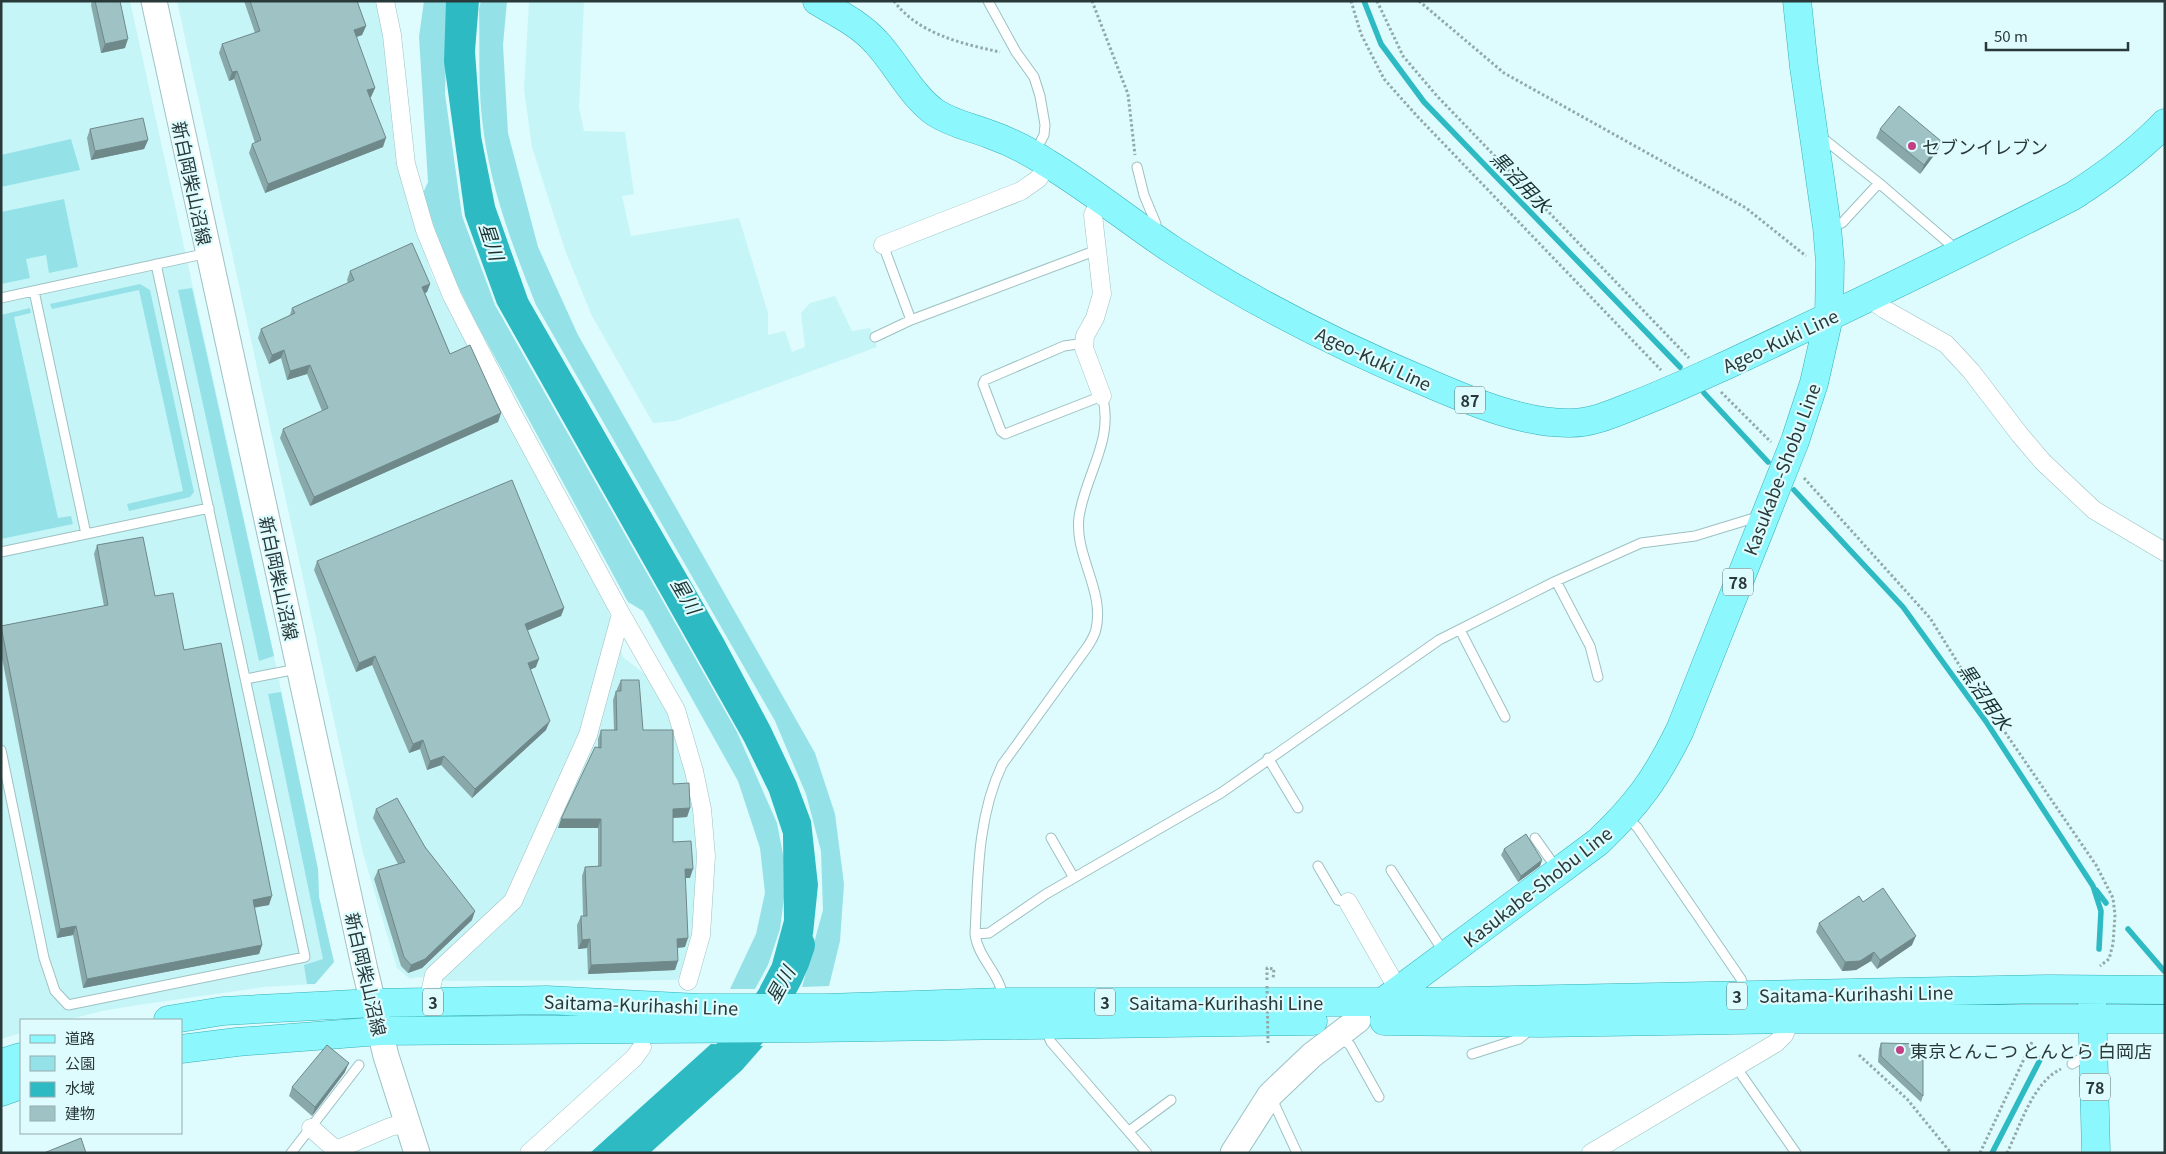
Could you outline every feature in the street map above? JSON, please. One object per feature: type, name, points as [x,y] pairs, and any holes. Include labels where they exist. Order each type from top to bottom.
[{"type":"main road","name":"Ageo-Kuki Line","points":[[817,1],[864,30],[877,42],[932,110],[952,122],[991,134],[1041,159],[1101,198],[1151,235],[1216,275],[1319,333],[1374,360],[1450,393],[1492,408],[1548,422],[1572,423],[1592,420],[1607,415],[1679,388],[1829,317],[2073,196],[2101,178],[2130,155],[2165,123]]},
{"type":"main road","name":"Kasukabe-Shobu Line","points":[[1358,1020],[1598,842],[1625,817],[1648,789],[1666,760],[1680,730],[1795,442],[1814,383],[1829,317],[1830,262],[1827,227],[1804,67],[1797,1]]},
{"type":"main road","name":"Saitama-Kurihashi Line","points":[[818,1018],[1003,1002],[1394,995],[1747,996],[2050,988],[2093,979],[2165,990]]},
{"type":"main road","name":"78","points":[[2093,979],[2094,1020],[2083,1058],[2096,1153]]},
{"type":"main road","name":"Saitama-Kurihashi Line","points":[[174,1019],[223,1011],[373,1003],[547,1000],[691,1018]]},
{"type":"main road","name":"Saitama-Kurihashi Line","points":[[182,1049],[237,1042],[380,1031],[691,1018],[818,1018],[1043,1024],[1358,1020],[1539,1023],[1791,1019],[2165,1019]]},
{"type":"main road","points":[[1,1063],[20,1057]]},
{"type":"main road","points":[[1,1092],[20,1085]]},
{"type":"street","name":"新白岡柴山沼線","points":[[154,1],[373,1003],[406,1122],[417,1153]]},
{"type":"street","points":[[385,1],[392,35],[406,164],[425,230],[452,296],[513,415],[621,614],[676,710],[694,771],[702,809],[706,856],[701,935],[688,981]]},
{"type":"street","points":[[883,245],[1022,191],[1038,179],[1041,159]]},
{"type":"street","points":[[1101,198],[1093,215],[1102,294],[1096,318],[1086,336],[1084,348],[1102,396]]},
{"type":"street","points":[[1868,297],[1884,309],[1946,344],[1971,371],[2020,435],[2044,462],[2094,510],[2165,552]]},
{"type":"street","points":[[428,1002],[434,975],[514,902],[588,735],[621,614]]},
{"type":"street","points":[[1348,902],[1392,979],[1394,995]]},
{"type":"street","points":[[1591,1153],[1776,1043],[1784,1035],[1791,1019]]},
{"type":"street","points":[[1233,1153],[1270,1095],[1298,1067],[1358,1020]]},
{"type":"street","points":[[529,1153],[634,1058],[642,1047]]},
{"type":"street","points":[[311,1128],[336,1150],[352,1148],[390,1127],[406,1122]]},
{"type":"lane","points":[[988,1],[1016,52],[1034,77],[1044,112],[1045,125],[1041,159]]},
{"type":"lane","points":[[1814,131],[1879,183],[1960,253]]},
{"type":"lane","points":[[1137,169],[1156,224],[1151,235]]},
{"type":"lane","points":[[1827,227],[1842,223],[1879,183]]},
{"type":"lane","points":[[883,245],[911,320]]},
{"type":"lane","points":[[875,336],[911,320],[1097,250]]},
{"type":"lane","points":[[1,298],[209,253]]},
{"type":"lane","points":[[1,750],[44,958],[55,991],[68,1005],[305,957],[156,264]]},
{"type":"lane","points":[[34,291],[86,534]]},
{"type":"lane","points":[[1003,1002],[1002,988],[976,946],[975,934],[982,830],[992,785],[1002,765],[1088,646],[1096,629],[1097,612],[1079,533],[1080,516],[1106,428],[1107,412],[1102,396],[1005,434],[1001,431],[983,384],[985,380],[1064,346],[1085,343]]},
{"type":"lane","points":[[1,552],[209,508]]},
{"type":"lane","points":[[975,934],[989,933],[1046,894],[1221,792],[1439,640],[1556,581],[1641,543],[1695,536],[1754,518],[1763,519]]},
{"type":"lane","points":[[1556,581],[1590,646],[1598,677]]},
{"type":"lane","points":[[1460,630],[1505,717]]},
{"type":"lane","points":[[246,679],[299,669]]},
{"type":"lane","points":[[1268,758],[1298,808]]},
{"type":"lane","points":[[1625,817],[1637,827],[1741,979],[1747,996]]},
{"type":"lane","points":[[1051,838],[1074,878]]},
{"type":"lane","points":[[1535,838],[1559,872]]},
{"type":"lane","points":[[1318,866],[1338,900],[1348,902]]},
{"type":"lane","points":[[1391,870],[1446,956]]},
{"type":"lane","points":[[1472,1054],[1519,1039],[1539,1023]]},
{"type":"lane","points":[[1043,1024],[1052,1042],[1146,1153]]},
{"type":"lane","points":[[1336,1036],[1350,1045],[1379,1096]]},
{"type":"lane","points":[[292,1153],[359,1065]]},
{"type":"lane","points":[[1736,1067],[1792,1152]]},
{"type":"lane","points":[[1270,1095],[1297,1153]]},
{"type":"lane","points":[[1129,1131],[1171,1100]]},
{"type":"path","points":[[894,1],[902,12],[940,36],[1007,53],[1016,52]]},
{"type":"path","points":[[1092,1],[1128,94],[1137,169]]},
{"type":"path","points":[[1351,1],[1361,34],[1384,79],[1679,388]]},
{"type":"path","points":[[1377,1],[1404,56],[1437,96],[1694,364]]},
{"type":"path","points":[[1418,1],[1504,73],[1746,208],[1814,262],[1830,262]]},
{"type":"path","points":[[1718,389],[1773,445]]},
{"type":"path","points":[[1803,476],[1930,618],[1961,668],[2096,865],[2113,898],[2115,915],[2113,944],[2109,958],[2093,979]]},
{"type":"path","points":[[1268,1043],[1267,968],[1274,969],[1273,983]]},
{"type":"path","points":[[1980,1153],[2036,1035]]},
{"type":"path","points":[[1859,1054],[1907,1098],[1952,1153]]},
{"type":"path","points":[[2007,1153],[2038,1088],[2054,1073],[2083,1058]]},
{"type":"shaded area","points":[[1,1],[130,1],[274,656],[318,869],[319,897],[334,962],[315,984],[264,987],[138,1005],[71,1019],[20,1019],[20,1033],[1,1039]]},
{"type":"shaded area","points":[[177,1],[375,1],[385,42],[394,144],[407,200],[432,276],[606,604],[623,657],[651,679],[672,722],[697,806],[696,908],[691,947],[684,969],[677,980],[447,981],[418,977],[410,979],[397,968],[363,853]]},
{"type":"shaded area","points":[[529,1],[584,1],[579,108],[584,131],[625,132],[634,194],[622,196],[631,236],[739,218],[768,313],[768,335],[785,331],[792,352],[805,347],[801,313],[810,303],[835,296],[852,331],[870,328],[877,347],[675,421],[653,423],[592,316],[565,250],[532,147],[524,89]]},
{"type":"green space","points":[[424,1],[448,1],[445,94],[462,216],[495,305],[737,732],[777,823],[787,875],[780,929],[768,965],[755,989],[730,989],[756,934],[765,893],[760,848],[738,781],[643,611],[628,602],[473,317],[444,257],[423,193],[428,182],[419,37]]},
{"type":"green space","points":[[481,1],[507,1],[503,45],[508,133],[538,247],[578,335],[815,753],[835,814],[844,884],[840,941],[829,986],[802,987],[823,910],[821,851],[806,794],[775,721],[536,305],[518,260],[496,191],[485,143],[479,64],[479,9]]},
{"type":"green space","points":[[71,139],[80,170],[1,187],[1,155]]},
{"type":"green space","points":[[64,199],[78,267],[49,273],[46,255],[26,259],[30,278],[1,284],[1,212]]},
{"type":"green space","points":[[140,284],[150,290],[194,492],[190,497],[129,511],[127,504],[183,491],[139,290],[52,309],[50,304]]},
{"type":"green space","points":[[192,288],[274,656],[259,661],[178,290]]},
{"type":"green space","points":[[30,308],[31,313],[14,317],[58,518],[71,516],[73,524],[1,539],[1,315]]},
{"type":"green space","points":[[281,692],[318,869],[319,897],[334,962],[315,984],[307,984],[304,965],[323,959],[268,694]]},
{"type":"water","points":[[446,1],[479,1],[475,51],[481,136],[495,206],[528,299],[723,638],[770,726],[796,781],[811,821],[818,885],[813,934],[796,986],[760,987],[772,964],[784,920],[783,834],[769,792],[744,741],[497,304],[465,216],[444,62]]},
{"type":"water","points":[[711,1044],[763,1046],[742,1070],[650,1153],[590,1153]]},
{"type":"building","points":[[95,1],[120,1],[128,39],[105,44]]},
{"type":"building","points":[[250,1],[357,1],[366,26],[354,30],[375,88],[367,90],[386,138],[268,184],[252,144],[261,140],[237,71],[232,72],[222,44],[260,31]]},
{"type":"building","points":[[1899,106],[1941,141],[1924,165],[1880,129]]},
{"type":"building","points":[[143,118],[148,140],[95,151],[90,129]]},
{"type":"building","points":[[412,243],[430,284],[422,287],[450,354],[470,345],[501,413],[314,497],[283,429],[328,408],[310,365],[290,371],[284,350],[272,355],[261,329],[295,313],[292,308],[354,280],[350,271]]},
{"type":"building","points":[[512,480],[564,608],[525,624],[539,659],[528,663],[550,721],[475,789],[444,756],[430,761],[423,740],[413,744],[375,656],[359,663],[317,561]]},
{"type":"building","points":[[143,537],[155,596],[173,593],[184,650],[221,643],[272,896],[253,900],[262,945],[87,979],[76,926],[60,929],[1,626],[108,605],[97,545]]},
{"type":"building","points":[[621,680],[639,680],[643,730],[673,730],[673,784],[689,783],[690,808],[673,809],[673,842],[691,841],[693,869],[685,869],[688,938],[677,939],[678,961],[591,965],[590,939],[582,940],[581,916],[587,916],[585,867],[601,866],[601,819],[561,819],[595,747],[601,748],[601,730],[617,730],[616,691],[621,691]]},
{"type":"building","points":[[397,798],[425,847],[475,911],[425,959],[411,965],[404,957],[378,870],[405,862],[376,809]]},
{"type":"building","points":[[1526,834],[1542,860],[1521,876],[1504,849]]},
{"type":"building","points":[[1883,888],[1916,936],[1880,960],[1874,952],[1860,961],[1845,962],[1819,923],[1859,896],[1863,902]]},
{"type":"building","points":[[1881,1043],[1923,1044],[1923,1096],[1881,1056]]},
{"type":"building","points":[[327,1045],[349,1063],[315,1107],[292,1087]]},
{"type":"building","points":[[81,1138],[86,1153],[44,1153]]},
{"type":"waterway","name":"黒沼用水","points":[[1364,1],[1381,44],[1424,102],[1680,367]]},
{"type":"waterway","name":"黒沼用水","points":[[1704,393],[1768,462]]},
{"type":"waterway","name":"黒沼用水","points":[[1794,490],[1903,607],[1987,723],[2093,886],[2101,911],[2099,949]]},
{"type":"waterway","points":[[2096,890],[2106,903]]},
{"type":"waterway","points":[[2128,929],[2164,971]]},
{"type":"waterway","name":"星川","points":[[708,1077],[736,1048],[762,1016],[783,982],[798,945]]},
{"type":"waterway","name":"黒沼用水","points":[[1992,1153],[2041,1058]]},
{"type":"place","name":"セブンイレブン","points":[[1912,146]]},
{"type":"place","name":"東京とんこつ とんとら 白岡店","points":[[1900,1050]]}]
